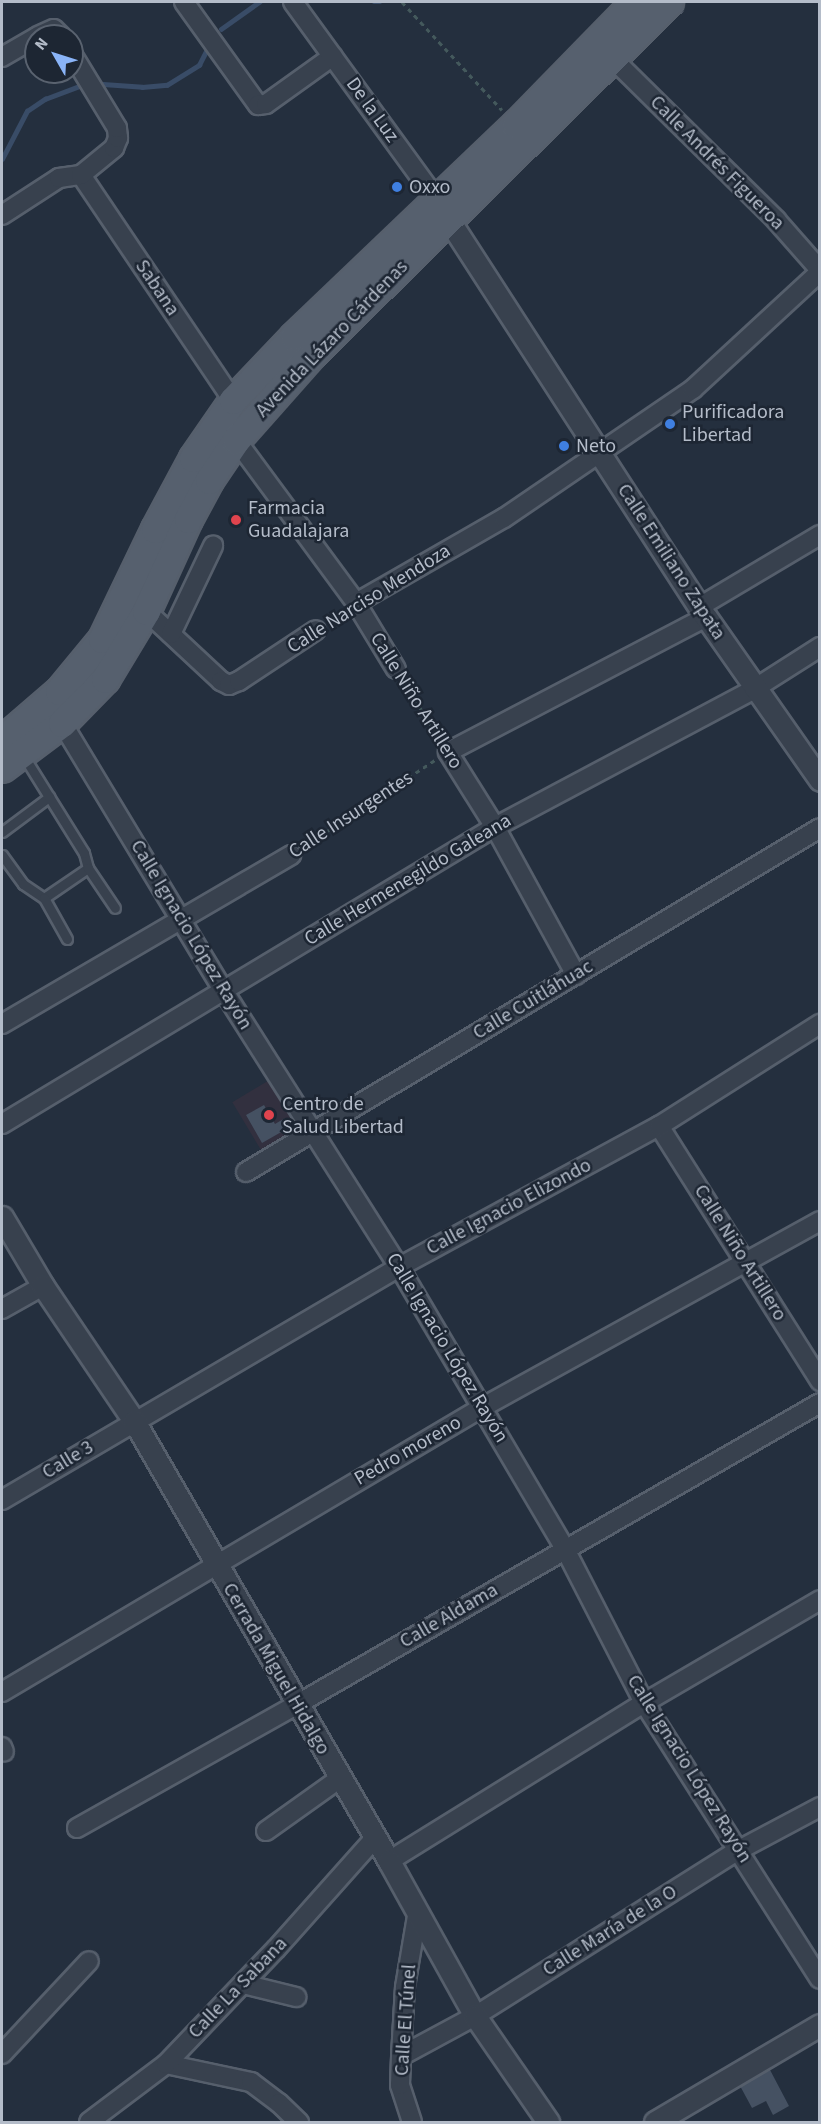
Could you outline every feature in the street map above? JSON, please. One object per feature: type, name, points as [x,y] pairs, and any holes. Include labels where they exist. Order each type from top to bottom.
[{"type":"main road","name":"Avenida Lázaro Cárdenas","points":[[9,754],[62,723],[105,679],[146,611],[188,519],[209,480],[236,440],[516,124],[635,2]]},
{"type":"main road","name":"Avenida Lázaro Cárdenas","points":[[9,754],[102,639],[155,529],[193,458],[233,400],[294,336],[442,210],[612,58],[669,2]]},
{"type":"street","points":[[184,2],[258,105],[266,104],[333,56]]},
{"type":"street","name":"De la Luz","points":[[293,2],[442,210]]},
{"type":"street","points":[[2,57],[24,44]]},
{"type":"street","name":"Calle Andrés Figueroa","points":[[612,58],[776,220],[819,271]]},
{"type":"street","points":[[2,215],[59,178],[81,175],[114,148],[118,138],[117,128],[84,74]]},
{"type":"street","name":"Sabana","points":[[81,175],[233,400]]},
{"type":"street","name":"Calle Emiliano Zapata","points":[[442,210],[703,612],[819,780]]},
{"type":"street","name":"Calle Narciso Mendoza","points":[[356,603],[504,518],[693,388],[819,271]]},
{"type":"street","name":"Calle Niño Artillero","points":[[236,440],[356,603],[396,669]]},
{"type":"street","points":[[448,752],[703,612],[819,535]]},
{"type":"street","points":[[171,634],[213,546]]},
{"type":"street","name":"Calle Narciso Mendoza","points":[[146,611],[221,681],[229,685],[239,681],[316,630]]},
{"type":"street","name":"Calle Hermenegildo Galeana","points":[[2,1124],[495,827],[754,689],[819,646]]},
{"type":"street","name":"Calle Ignacio López Rayón","points":[[62,723],[223,990],[399,1267],[564,1549],[644,1703],[819,1979]]},
{"type":"street","name":"Calle Niño Artillero","points":[[448,752],[495,827],[576,975]]},
{"type":"street","name":"Calle Cuitláhuac","points":[[246,1172],[819,828]]},
{"type":"street","name":"Calle Insurgentes","points":[[2,1024],[291,855]]},
{"type":"street","name":"Calle Ignacio Elizondo","points":[[134,1421],[399,1267],[659,1126],[819,1024]]},
{"type":"street","name":"Calle Niño Artillero","points":[[659,1126],[746,1260],[819,1381]]},
{"type":"street","name":"Cerrada Miguel Hidalgo","points":[[2,1217],[43,1286],[134,1421],[296,1705],[389,1861],[417,1916],[475,2016],[548,2122]]},
{"type":"street","name":"Pedro moreno","points":[[2,1692],[483,1407],[819,1221]]},
{"type":"street","points":[[2,1309],[43,1286]]},
{"type":"street","name":"Calle Aldama","points":[[76,1828],[296,1705],[819,1403]]},
{"type":"street","name":"Calle 3","points":[[2,1500],[134,1421]]},
{"type":"street","points":[[389,1861],[644,1703],[819,1600]]},
{"type":"street","points":[[266,1831],[339,1779]]},
{"type":"street","name":"Calle María de la O","points":[[401,2056],[475,2016],[739,1850],[819,1807]]},
{"type":"street","name":"Calle La Sabana","points":[[89,2122],[166,2064],[243,1984],[374,1839]]},
{"type":"street","name":"Calle El Túnel","points":[[412,2122],[400,2085],[405,1987],[417,1916]]},
{"type":"street","points":[[2,2054],[89,1961]]},
{"type":"street","points":[[243,1984],[297,1997]]},
{"type":"street","points":[[655,2122],[819,2025]]},
{"type":"street","points":[[166,2064],[250,2082],[279,2103],[299,2122]]},
{"type":"lane","points":[[9,754],[49,797],[84,852],[88,868],[115,908]]},
{"type":"lane","points":[[2,831],[49,797]]},
{"type":"lane","points":[[2,855],[23,884],[44,898],[67,939]]},
{"type":"lane","points":[[44,898],[88,868]]},
{"type":"path","points":[[402,2],[516,124]]},
{"type":"path","name":"Calle Narciso Mendoza","points":[[316,630],[356,603]]},
{"type":"path","name":"Calle Niño Artillero","points":[[396,669],[448,752]]},
{"type":"path","name":"Calle Insurgentes","points":[[291,855],[448,752]]},
{"type":"shaded area","name":"Centro de Salud Libertad","points":[[276,1076],[307,1128],[264,1155],[232,1102]]},
{"type":"building","points":[[264,1105],[275,1124],[285,1118],[290,1127],[262,1143],[246,1115]]},
{"type":"building","points":[[769,2068],[789,2106],[773,2115],[766,2101],[752,2108],[739,2084]]},
{"type":"waterway","points":[[221,29],[259,2]]},
{"type":"waterway","points":[[374,2],[380,2]]},
{"type":"waterway","points":[[103,84],[142,87],[167,85],[199,65],[207,49]]},
{"type":"waterway","points":[[2,159],[27,111],[45,99],[85,84]]},
{"type":"place","name":"Oxxo","points":[[397,187]]},
{"type":"place","name":"Purificadora Libertad","points":[[670,424]]},
{"type":"place","name":"Neto","points":[[564,446]]},
{"type":"place","name":"Farmacia Guadalajara","points":[[236,520]]},
{"type":"place","name":"Centro de Salud Libertad","points":[[269,1115]]}]
